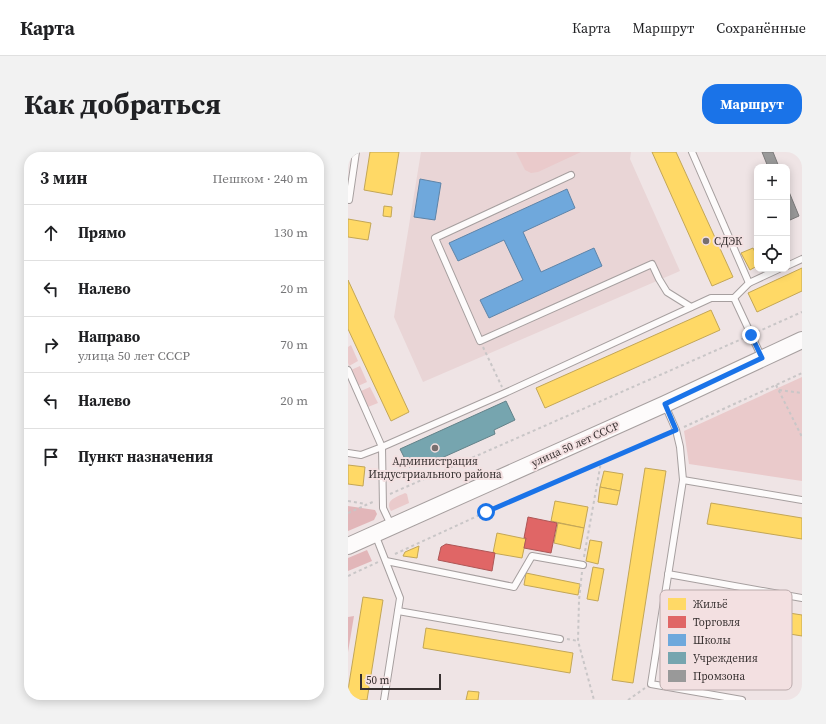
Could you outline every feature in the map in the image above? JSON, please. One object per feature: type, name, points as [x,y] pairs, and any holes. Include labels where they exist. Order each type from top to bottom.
[{"type":"street","name":"улица 50 лет СССР","points":[[348,546],[665,404],[802,340]]},
{"type":"lane","points":[[349,200],[356,152]]},
{"type":"lane","points":[[692,152],[749,283]]},
{"type":"lane","points":[[571,175],[435,238],[480,341],[652,264],[667,292],[691,307]]},
{"type":"lane","points":[[790,265],[802,259]]},
{"type":"lane","points":[[348,453],[361,455],[505,393],[710,298],[734,298],[749,283],[773,272]]},
{"type":"lane","points":[[734,298],[762,358]]},
{"type":"lane","points":[[348,370],[382,446],[383,508],[391,527]]},
{"type":"lane","points":[[665,404],[676,430],[680,447],[683,480],[666,590]]},
{"type":"lane","points":[[683,480],[802,500]]},
{"type":"lane","points":[[375,534],[400,598],[384,700]]},
{"type":"lane","points":[[385,560],[514,587],[532,556],[583,565]]},
{"type":"lane","points":[[668,574],[757,590]]},
{"type":"lane","points":[[792,596],[802,598]]},
{"type":"lane","points":[[398,611],[560,638]]},
{"type":"lane","points":[[660,626],[651,684],[660,686]]},
{"type":"lane","points":[[685,690],[742,700]]},
{"type":"path","points":[[348,513],[802,312]]},
{"type":"path","points":[[480,341],[505,393]]},
{"type":"path","points":[[348,576],[486,512],[676,430],[802,373]]},
{"type":"path","points":[[776,385],[802,437]]},
{"type":"path","points":[[779,390],[802,393]]},
{"type":"path","points":[[594,700],[578,641],[579,600],[583,565],[601,462]]},
{"type":"path","points":[[348,501],[367,504]]},
{"type":"path","points":[[628,700],[651,684]]},
{"type":"shaded area","points":[[421,152],[631,152],[630,159],[680,271],[423,382],[394,317]]},
{"type":"shaded area","points":[[516,152],[581,152],[538,172],[531,173],[525,170]]},
{"type":"shaded area","points":[[351,345],[358,361],[349,366],[348,347]]},
{"type":"shaded area","points":[[360,366],[367,382],[358,386],[351,370]]},
{"type":"shaded area","points":[[802,377],[802,481],[689,464],[684,431]]},
{"type":"shaded area","points":[[370,387],[378,403],[368,407],[361,391]]},
{"type":"shaded area","points":[[405,493],[407,494],[409,503],[391,511],[389,504],[392,499]]},
{"type":"shaded area","points":[[348,506],[375,510],[377,514],[374,520],[348,531]]},
{"type":"shaded area","points":[[367,550],[372,561],[348,571],[348,558]]},
{"type":"shaded area","points":[[354,616],[348,652],[348,617]]},
{"type":"building: Жильё","points":[[370,152],[399,152],[392,195],[364,190]]},
{"type":"building: Жильё","points":[[652,152],[676,152],[733,277],[712,286]]},
{"type":"building: Жильё","points":[[384,206],[392,207],[391,217],[383,216]]},
{"type":"building: Жильё","points":[[348,219],[371,223],[368,240],[348,237]]},
{"type":"building: Жильё","points":[[753,248],[754,268],[750,270],[741,253]]},
{"type":"building: Жильё","points":[[802,268],[802,291],[757,312],[748,293]]},
{"type":"building: Жильё","points":[[348,280],[409,412],[391,421],[348,329]]},
{"type":"building: Жильё","points":[[711,310],[720,330],[545,408],[536,388]]},
{"type":"building: Жильё","points":[[348,465],[365,467],[363,486],[348,484]]},
{"type":"building: Жильё","points":[[645,468],[666,471],[633,683],[612,680]]},
{"type":"building: Жильё","points":[[604,471],[623,474],[620,491],[600,487]]},
{"type":"building: Жильё","points":[[600,487],[620,491],[617,505],[598,502]]},
{"type":"building: Жильё","points":[[555,501],[588,507],[584,528],[551,521]]},
{"type":"building: Жильё","points":[[711,503],[802,518],[802,539],[707,524]]},
{"type":"building: Жильё","points":[[558,523],[584,528],[580,549],[554,543]]},
{"type":"building: Жильё","points":[[497,533],[526,539],[522,558],[493,553]]},
{"type":"building: Жильё","points":[[590,540],[602,542],[598,564],[586,561]]},
{"type":"building: Жильё","points":[[419,546],[417,558],[403,556],[405,552]]},
{"type":"building: Жильё","points":[[593,567],[604,569],[598,601],[587,599]]},
{"type":"building: Жильё","points":[[526,573],[580,584],[578,595],[524,585]]},
{"type":"building: Жильё","points":[[363,597],[383,600],[367,700],[348,700],[348,690]]},
{"type":"building: Жильё","points":[[792,613],[802,615],[802,636],[792,634]]},
{"type":"building: Жильё","points":[[426,628],[573,653],[570,673],[423,648]]},
{"type":"building: Жильё","points":[[468,691],[479,692],[478,700],[466,700]]},
{"type":"building: Торговля","points":[[528,517],[557,523],[551,553],[524,548],[526,538],[524,538]]},
{"type":"building: Торговля","points":[[446,544],[495,553],[492,571],[438,560],[441,547]]},
{"type":"building: Школы","points":[[420,179],[441,183],[435,220],[414,217]]},
{"type":"building: Школы","points":[[567,189],[575,208],[523,232],[541,272],[594,248],[602,266],[489,318],[480,300],[523,280],[504,240],[458,261],[449,243]]},
{"type":"building: Учреждения","points":[[506,401],[515,420],[494,430],[495,434],[426,465],[423,461],[409,467],[400,449]]},
{"type":"building: Промзона","points":[[762,152],[773,152],[778,164],[767,164]]},
{"type":"building: Промзона","points":[[790,194],[799,216],[790,220]]},
{"type":"place","name":"СДЭК","points":[[706,241]]},
{"type":"place","name":"Администрация Индустриального района","points":[[435,448]]},
{"type":"route","points":[[486,512],[676,430],[665,404],[762,358],[751,335]]}]
